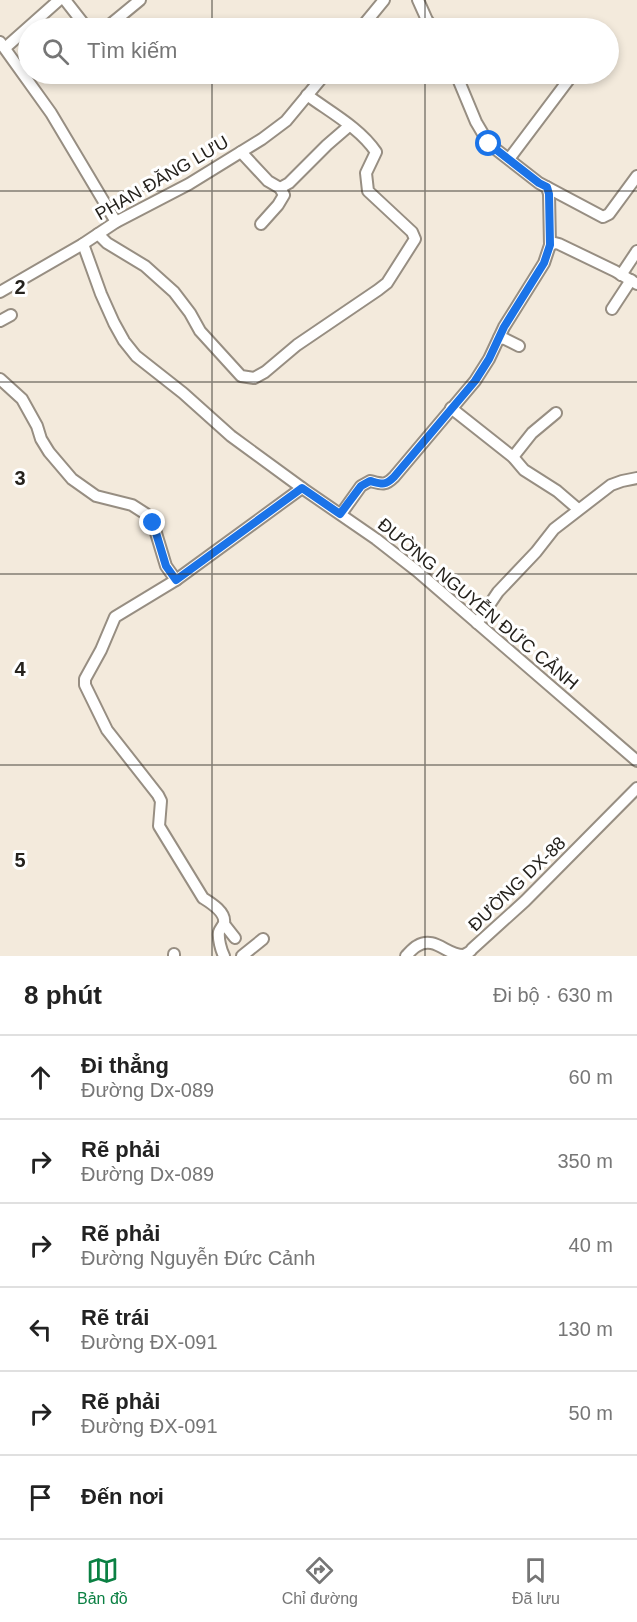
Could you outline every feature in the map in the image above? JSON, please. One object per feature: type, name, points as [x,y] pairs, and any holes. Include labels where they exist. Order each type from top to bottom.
[{"type":"street","points":[[36,18],[59,0]]},
{"type":"street","points":[[65,0],[79,18]]},
{"type":"street","points":[[118,18],[140,0]]},
{"type":"street","points":[[369,18],[384,0]]},
{"type":"street","points":[[418,0],[425,18]]},
{"type":"street","points":[[18,32],[2,45],[18,67]]},
{"type":"street","points":[[30,84],[51,113],[116,222]]},
{"type":"street","name":"PHAN ĐĂNG LƯU","points":[[0,292],[116,222],[189,184],[241,152],[286,121],[316,84]]},
{"type":"street","points":[[460,84],[476,122],[484,137],[494,148],[539,183],[603,218],[609,214],[637,176]]},
{"type":"street","points":[[509,159],[565,84]]},
{"type":"street","points":[[98,234],[108,243],[145,266],[174,292],[200,331],[241,376],[254,378],[265,372],[297,345],[337,320],[387,283],[415,239],[412,232],[368,190],[366,173],[376,152],[359,133],[307,95]]},
{"type":"street","points":[[280,188],[289,183],[349,126]]},
{"type":"street","points":[[241,152],[268,181],[280,188],[284,195],[261,224]]},
{"type":"street","points":[[340,514],[366,482],[388,483],[475,381],[489,359],[510,318],[544,263],[550,245],[547,187]]},
{"type":"street","name":"ĐƯỜNG NGUYỄN ĐỨC CẢNH","points":[[83,244],[114,323],[136,356],[183,393],[231,436],[417,571],[637,761]]},
{"type":"street","points":[[550,245],[559,244],[630,280]]},
{"type":"street","points":[[612,309],[630,280],[637,251]]},
{"type":"street","points":[[0,321],[11,315]]},
{"type":"street","points":[[499,338],[519,346]]},
{"type":"street","points":[[3,385],[22,399],[49,452],[72,479],[96,496],[132,505],[146,514],[153,523],[166,566],[176,580]]},
{"type":"street","points":[[451,408],[513,457],[524,470],[557,491],[578,509]]},
{"type":"street","points":[[513,457],[532,433],[556,413]]},
{"type":"street","points":[[477,623],[498,592],[536,552],[554,528],[611,484],[637,478]]},
{"type":"street","points":[[235,939],[224,924],[223,916],[212,903],[203,898],[159,826],[161,801],[158,795],[107,730],[85,685],[85,679],[115,617],[176,580],[302,488]]},
{"type":"street","name":"ĐƯỜNG DX-88","points":[[406,956],[418,945],[428,943],[460,955],[465,955],[472,950],[525,901],[637,788]]},
{"type":"street","points":[[224,924],[219,932],[220,949],[224,956]]},
{"type":"street","points":[[242,956],[263,939]]},
{"type":"route","points":[[153,523],[166,566],[176,580],[302,488],[340,514],[366,482],[388,483],[394,477],[475,381],[489,359],[504,327],[544,263],[550,245],[547,187],[489,144]]}]
